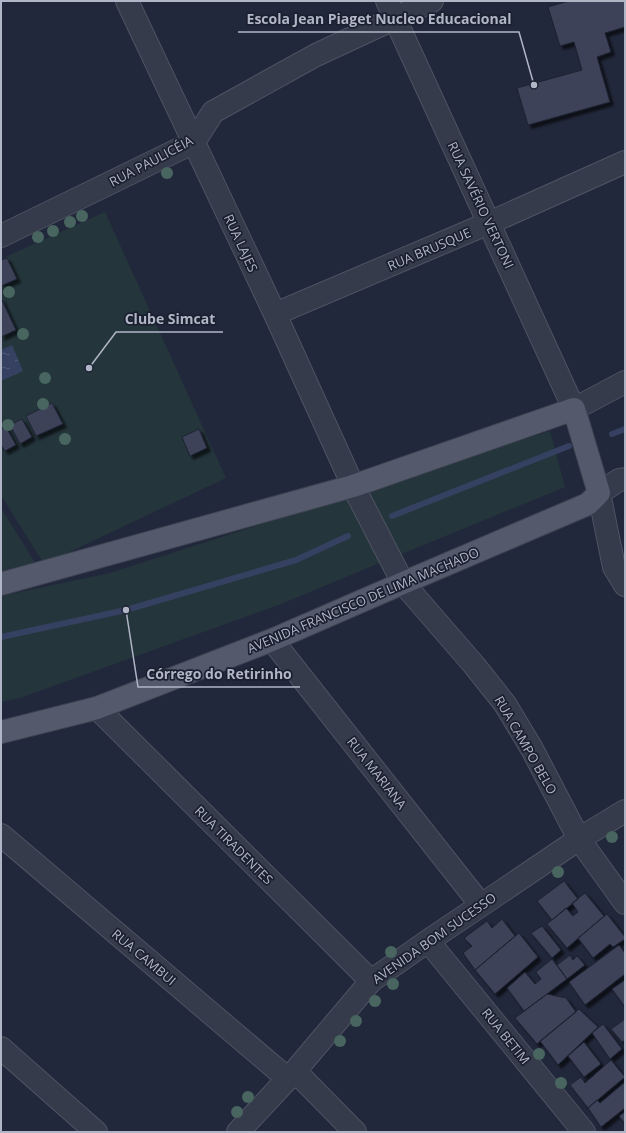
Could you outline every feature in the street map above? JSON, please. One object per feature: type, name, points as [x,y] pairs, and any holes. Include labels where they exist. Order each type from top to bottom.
[{"type":"main road","points":[[1,584],[353,486],[574,409],[599,493]]},
{"type":"main road","name":"AVENIDA FRANCISCO DE LIMA MACHADO","points":[[1,732],[97,708],[272,640],[588,504],[599,493]]},
{"type":"street","name":"RUA LAJES","points":[[127,1],[275,314],[353,486]]},
{"type":"street","name":"RUA PAULICÉIA","points":[[1,236],[194,142],[213,112],[316,55],[391,9],[432,1]]},
{"type":"street","name":"RUA SAVÉRIO VERTONI","points":[[391,9],[574,409]]},
{"type":"street","name":"RUA BRUSQUE","points":[[275,314],[489,223],[625,162]]},
{"type":"street","points":[[574,409],[625,382]]},
{"type":"street","name":"AVENIDA FRANCISCO DE LIMA MACHADO","points":[[599,493],[619,480],[625,479]]},
{"type":"street","name":"RUA CAMPO BELO","points":[[353,486],[403,583],[474,665],[505,704],[532,748],[579,839],[625,904]]},
{"type":"street","points":[[599,493],[614,568],[625,585]]},
{"type":"street","name":"RUA MARIANA","points":[[272,640],[481,905]]},
{"type":"street","name":"RUA TIRADENTES","points":[[97,708],[371,981]]},
{"type":"street","name":"AVENIDA BOM SUCESSO","points":[[238,1132],[291,1075],[371,981],[579,839],[625,811]]},
{"type":"street","name":"RUA CAMBUI","points":[[1,835],[291,1075],[355,1132]]},
{"type":"street","name":"RUA BETIM","points":[[428,941],[584,1132]]},
{"type":"street","points":[[1,1048],[96,1132]]},
{"type":"shaded area","points":[[105,212],[226,478],[44,564],[1,495],[1,259]]},
{"type":"shaded area","points":[[550,431],[565,487],[281,604],[20,698],[1,702],[1,596],[110,573]]},
{"type":"shaded area","points":[[1,508],[37,566],[1,576]]},
{"type":"water","points":[[12,345],[23,371],[1,381],[1,350]]},
{"type":"building","points":[[569,1],[625,1],[625,27],[605,33],[611,52],[597,57],[610,102],[528,125],[517,88],[582,70],[574,42],[560,46],[548,7]]},
{"type":"building","points":[[7,258],[17,279],[1,286],[1,260]]},
{"type":"building","points":[[1,298],[16,330],[1,337]]},
{"type":"building","points":[[52,403],[63,424],[36,436],[26,416]]},
{"type":"building","points":[[22,419],[32,437],[20,444],[10,425]]},
{"type":"building","points":[[6,427],[16,445],[5,451],[1,445],[1,430]]},
{"type":"building","points":[[199,429],[207,448],[190,456],[182,437]]},
{"type":"building","points":[[564,881],[578,899],[552,920],[537,901]]},
{"type":"building","points":[[585,893],[604,916],[567,948],[547,924],[566,908],[573,916],[578,912],[572,903]]},
{"type":"building","points":[[607,914],[625,939],[613,947],[610,944],[593,958],[578,938]]},
{"type":"building","points":[[502,919],[515,936],[475,970],[463,953],[472,946],[464,938],[487,921],[492,928]]},
{"type":"building","points":[[542,926],[561,950],[552,958],[531,933]]},
{"type":"building","points":[[519,933],[538,957],[495,994],[475,970]]},
{"type":"building","points":[[619,945],[625,953],[625,974],[585,1005],[569,982]]},
{"type":"building","points":[[570,955],[573,960],[577,956],[585,965],[567,979],[557,965]]},
{"type":"building","points":[[552,959],[567,979],[524,1011],[507,988],[525,972],[535,984],[541,979],[536,972]]},
{"type":"building","points":[[625,980],[625,1007],[612,989]]},
{"type":"building","points":[[547,994],[566,998],[576,1012],[537,1044],[515,1018]]},
{"type":"building","points":[[579,1009],[598,1027],[558,1065],[540,1041]]},
{"type":"building","points":[[625,1019],[625,1040],[622,1042],[611,1029]]},
{"type":"building","points":[[603,1024],[622,1049],[610,1059],[592,1033]]},
{"type":"building","points":[[584,1042],[601,1064],[584,1077],[568,1056]]},
{"type":"building","points":[[611,1060],[625,1077],[588,1108],[570,1085],[581,1077],[585,1083]]},
{"type":"building","points":[[625,1082],[625,1108],[601,1127],[588,1108],[597,1100],[600,1103]]},
{"type":"building","points":[[625,1112],[625,1124],[619,1116]]},
{"type":"waterway","points":[[612,434],[625,429]]},
{"type":"waterway","points":[[392,516],[569,446]]},
{"type":"waterway","points":[[1,637],[126,610],[296,560],[348,536]]},
{"type":"place","name":"Escola Jean Piaget Nucleo Educacional","points":[[534,85]]},
{"type":"place","name":"Clube Simcat","points":[[89,368]]},
{"type":"place","name":"Córrego do Retirinho","points":[[126,610]]}]
